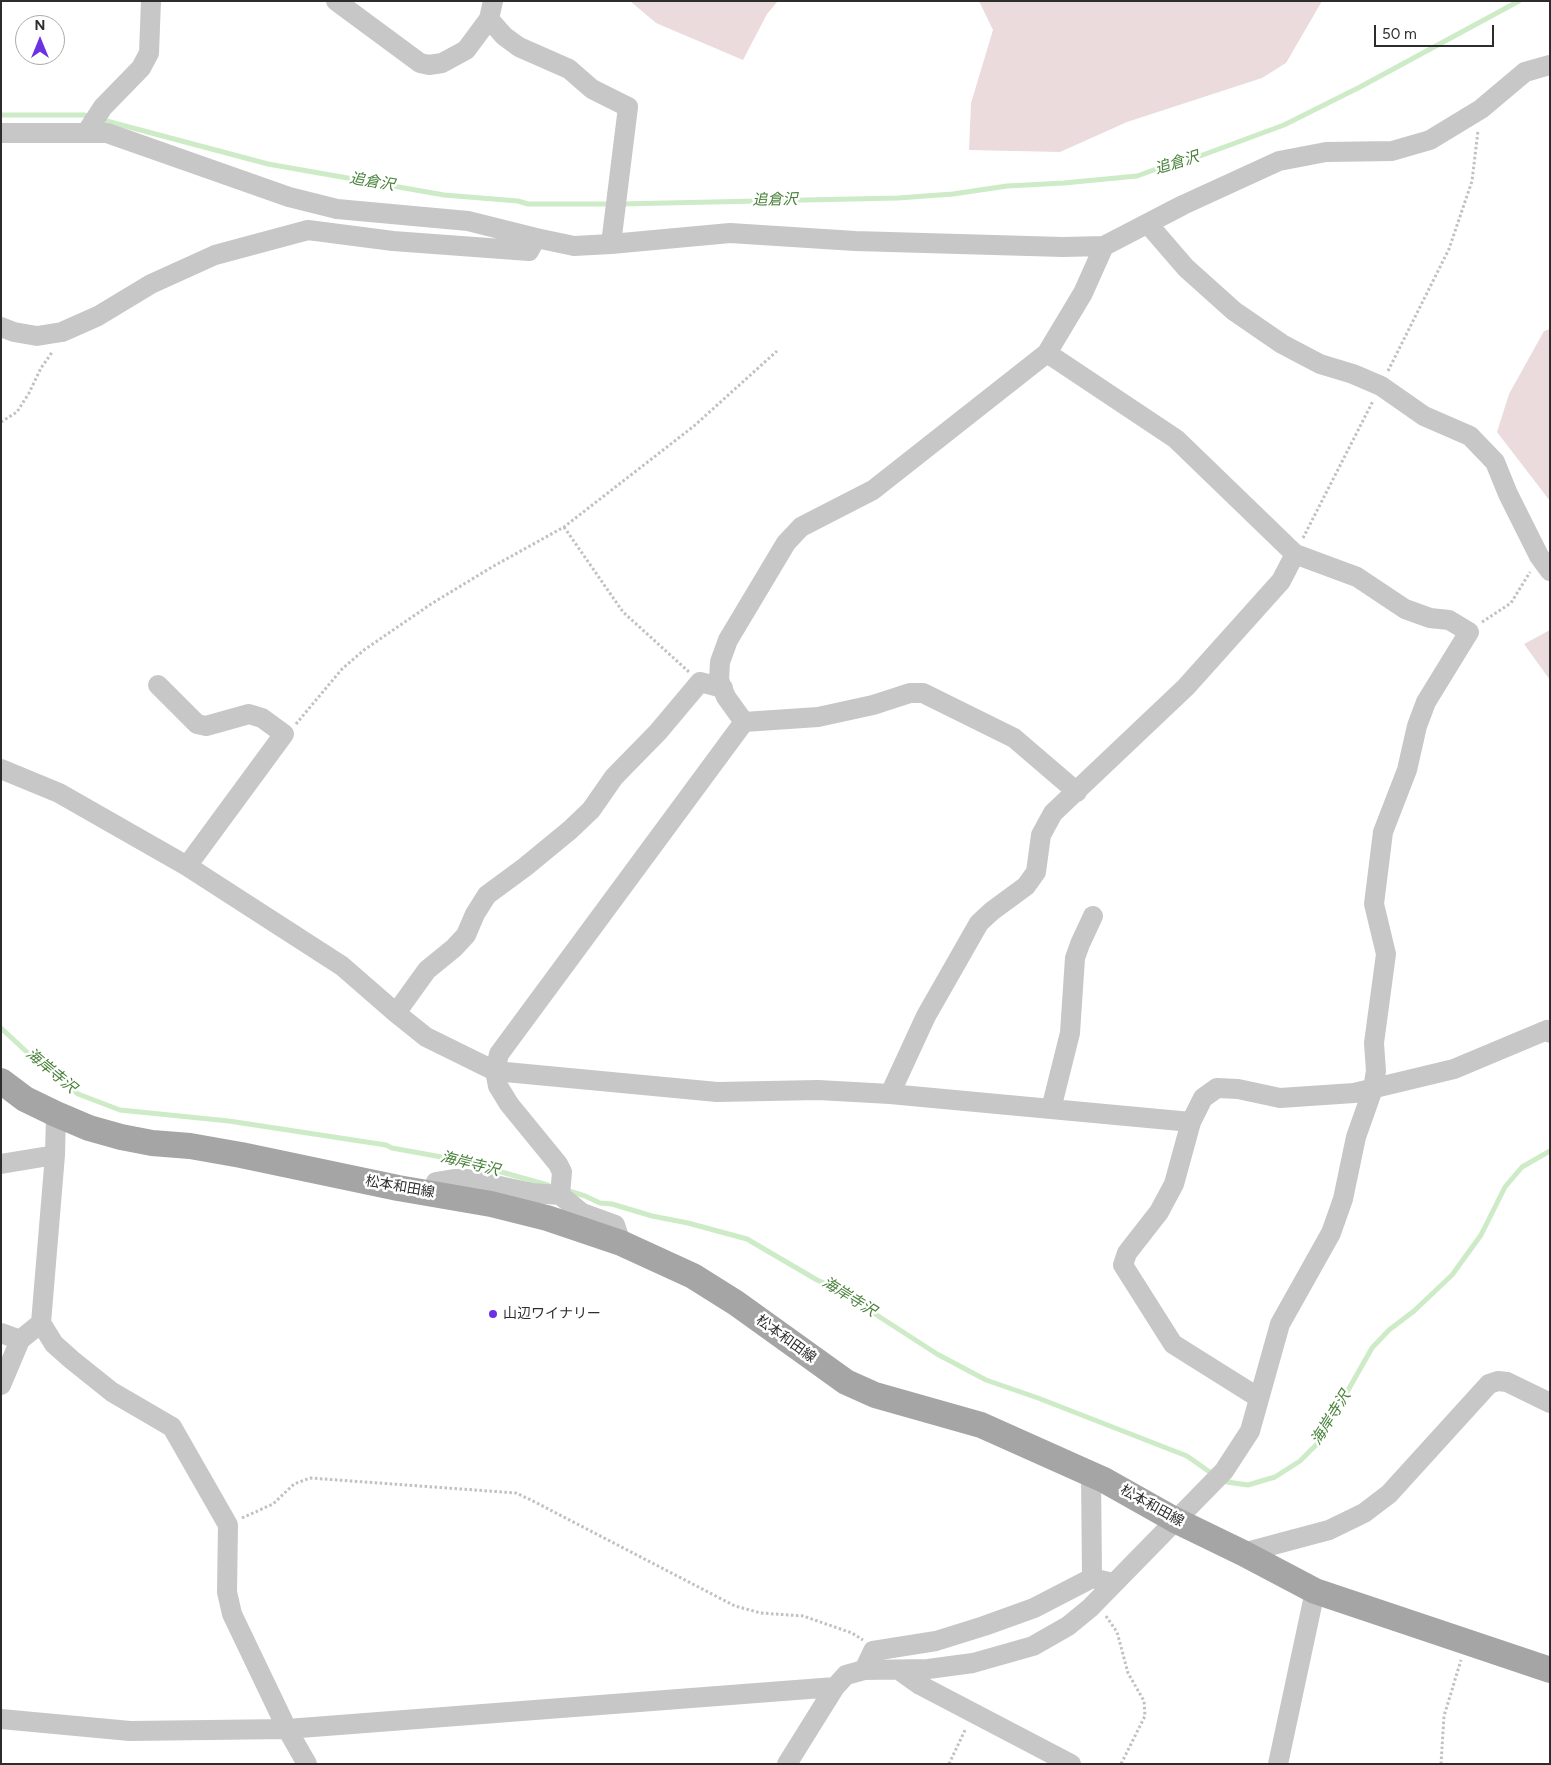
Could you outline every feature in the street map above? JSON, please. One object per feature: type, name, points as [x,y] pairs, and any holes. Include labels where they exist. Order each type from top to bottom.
[{"type":"main road","name":"松本和田線","points":[[1,1082],[25,1099],[56,1114],[89,1128],[121,1137],[241,1155],[398,1188],[491,1204],[547,1218],[622,1243],[693,1276],[846,1382],[875,1395],[981,1425],[1090,1474],[1175,1520],[1315,1591],[1550,1670]]},
{"type":"street","points":[[86,133],[103,107],[141,68],[149,53],[151,1]]},
{"type":"street","points":[[336,1],[420,63],[429,65],[442,63],[466,50],[491,10]]},
{"type":"street","points":[[491,10],[504,36],[519,47],[569,69],[592,90],[628,106],[611,244]]},
{"type":"street","points":[[1,133],[107,133],[289,197],[337,209],[468,221],[574,246],[730,233],[855,241],[1063,247],[1104,246],[1183,205],[1279,161],[1326,152],[1392,151],[1430,140],[1481,109],[1525,72],[1550,65]]},
{"type":"street","points":[[1148,224],[1186,268],[1234,311],[1282,344],[1320,364],[1354,374],[1381,386],[1424,416],[1470,436],[1495,462],[1508,494],[1545,563]]},
{"type":"street","points":[[1,327],[14,332],[36,336],[62,332],[98,316],[151,284],[214,255],[308,230],[393,241],[529,251],[536,238]]},
{"type":"street","points":[[744,722],[726,697],[719,680],[720,662],[728,640],[786,543],[801,527],[874,490],[1047,353],[1083,293],[1104,246]]},
{"type":"street","points":[[787,1764],[835,1687],[846,1675],[864,1670],[928,1669],[973,1663],[1033,1646],[1068,1626],[1096,1601],[1224,1471],[1250,1431],[1280,1324],[1331,1233],[1343,1199],[1356,1137],[1373,1089],[1376,1072],[1374,1043],[1386,954],[1374,904],[1383,832],[1407,770],[1417,726],[1426,702],[1468,632],[1449,620],[1430,618],[1405,609],[1357,577],[1295,554],[1176,439],[1047,353]]},
{"type":"street","points":[[890,1094],[926,1016],[979,923],[1026,886],[1036,872],[1041,835],[1053,813],[1186,687],[1281,581],[1295,554]]},
{"type":"street","points":[[396,1014],[427,970],[454,948],[466,935],[475,914],[487,894],[525,867],[591,810],[614,777],[658,732],[700,682],[723,688]]},
{"type":"street","points":[[158,685],[197,724],[206,726],[250,714],[262,718],[284,734],[187,866]]},
{"type":"street","points":[[560,1195],[562,1172],[558,1164],[509,1104],[498,1086],[494,1072],[499,1054],[744,722],[818,717],[873,705],[910,693],[923,693],[1014,738],[1077,792]]},
{"type":"street","points":[[1,769],[59,793],[187,866],[342,966],[396,1014],[426,1037],[494,1072],[717,1092],[818,1090],[890,1094],[1191,1122]]},
{"type":"street","points":[[1051,1109],[1070,1033],[1075,958],[1093,916]]},
{"type":"street","points":[[1259,1398],[1174,1344],[1123,1265],[1127,1253],[1159,1212],[1174,1184],[1191,1122],[1203,1098],[1217,1088],[1238,1089],[1280,1098],[1354,1093],[1454,1068],[1547,1030],[1550,1033]]},
{"type":"street","points":[[56,1114],[55,1155],[41,1323],[54,1344],[112,1392],[172,1427],[228,1525],[228,1592],[232,1614],[287,1729],[308,1764]]},
{"type":"street","points":[[1,1164],[55,1155]]},
{"type":"street","points":[[431,1193],[436,1182],[454,1179],[532,1193],[560,1195],[582,1213],[615,1225],[622,1243]]},
{"type":"street","points":[[1,1385],[20,1340],[41,1323]]},
{"type":"street","points":[[1,1333],[20,1340]]},
{"type":"street","points":[[1243,1553],[1329,1530],[1364,1513],[1389,1494],[1489,1384],[1498,1381],[1507,1382],[1550,1403]]},
{"type":"street","points":[[1090,1474],[1092,1578]]},
{"type":"street","points":[[864,1670],[873,1651],[936,1640],[984,1626],[1034,1608],[1092,1578],[1113,1583]]},
{"type":"street","points":[[1278,1764],[1315,1591]]},
{"type":"street","points":[[899,1670],[920,1685],[973,1714],[1071,1764]]},
{"type":"street","points":[[1,1719],[130,1731],[287,1729],[835,1687]]},
{"type":"path","points":[[1295,554],[1449,249],[1472,181],[1481,109]]},
{"type":"path","points":[[1,422],[17,412],[62,332]]},
{"type":"path","points":[[284,734],[342,670],[364,650],[430,604],[564,527],[694,426],[777,351]]},
{"type":"path","points":[[564,527],[623,612],[700,682]]},
{"type":"path","points":[[1468,632],[1512,603],[1545,563]]},
{"type":"path","points":[[228,1525],[272,1504],[294,1484],[310,1478],[516,1493],[735,1606],[760,1613],[803,1616],[852,1633],[866,1642],[873,1651]]},
{"type":"path","points":[[1096,1601],[1117,1632],[1128,1673],[1144,1701],[1145,1716],[1121,1764]]},
{"type":"path","points":[[1441,1764],[1444,1716],[1467,1642]]},
{"type":"path","points":[[949,1764],[973,1714]]},
{"type":"shaded area","points":[[630,1],[778,1],[767,14],[743,60],[656,23]]},
{"type":"shaded area","points":[[979,1],[1322,1],[1286,63],[1262,78],[1127,122],[1060,152],[969,150],[971,103],[993,30]]},
{"type":"shaded area","points":[[1550,329],[1550,501],[1497,432],[1509,394],[1544,331]]},
{"type":"shaded area","points":[[1550,630],[1550,680],[1524,644]]},
{"type":"waterway","name":"追倉沢","points":[[620,204],[898,198],[953,194],[1007,186],[1137,176],[1187,158],[1200,156],[1284,125],[1360,87],[1519,1]]},
{"type":"waterway","name":"追倉沢","points":[[1,115],[84,115],[91,117]]},
{"type":"waterway","name":"追倉沢","points":[[99,119],[268,164],[444,195],[518,201],[528,204],[611,204]]},
{"type":"waterway","name":"海岸寺沢","points":[[1,1028],[30,1055],[78,1094],[120,1110],[229,1121],[386,1145],[392,1148],[458,1160],[548,1185]]},
{"type":"waterway","name":"海岸寺沢","points":[[1222,1479],[1227,1482],[1248,1485],[1275,1477],[1300,1461],[1318,1443],[1372,1348],[1389,1330],[1414,1311],[1452,1275],[1481,1235],[1505,1187],[1522,1167],[1550,1151]]},
{"type":"waterway","name":"海岸寺沢","points":[[566,1190],[600,1203],[612,1204],[652,1216],[688,1223],[747,1239],[817,1280],[847,1293],[872,1312],[937,1354],[986,1380],[1038,1398],[1187,1456],[1214,1475]]},
{"type":"place","name":"山辺ワイナリー","points":[[493,1314]]}]
